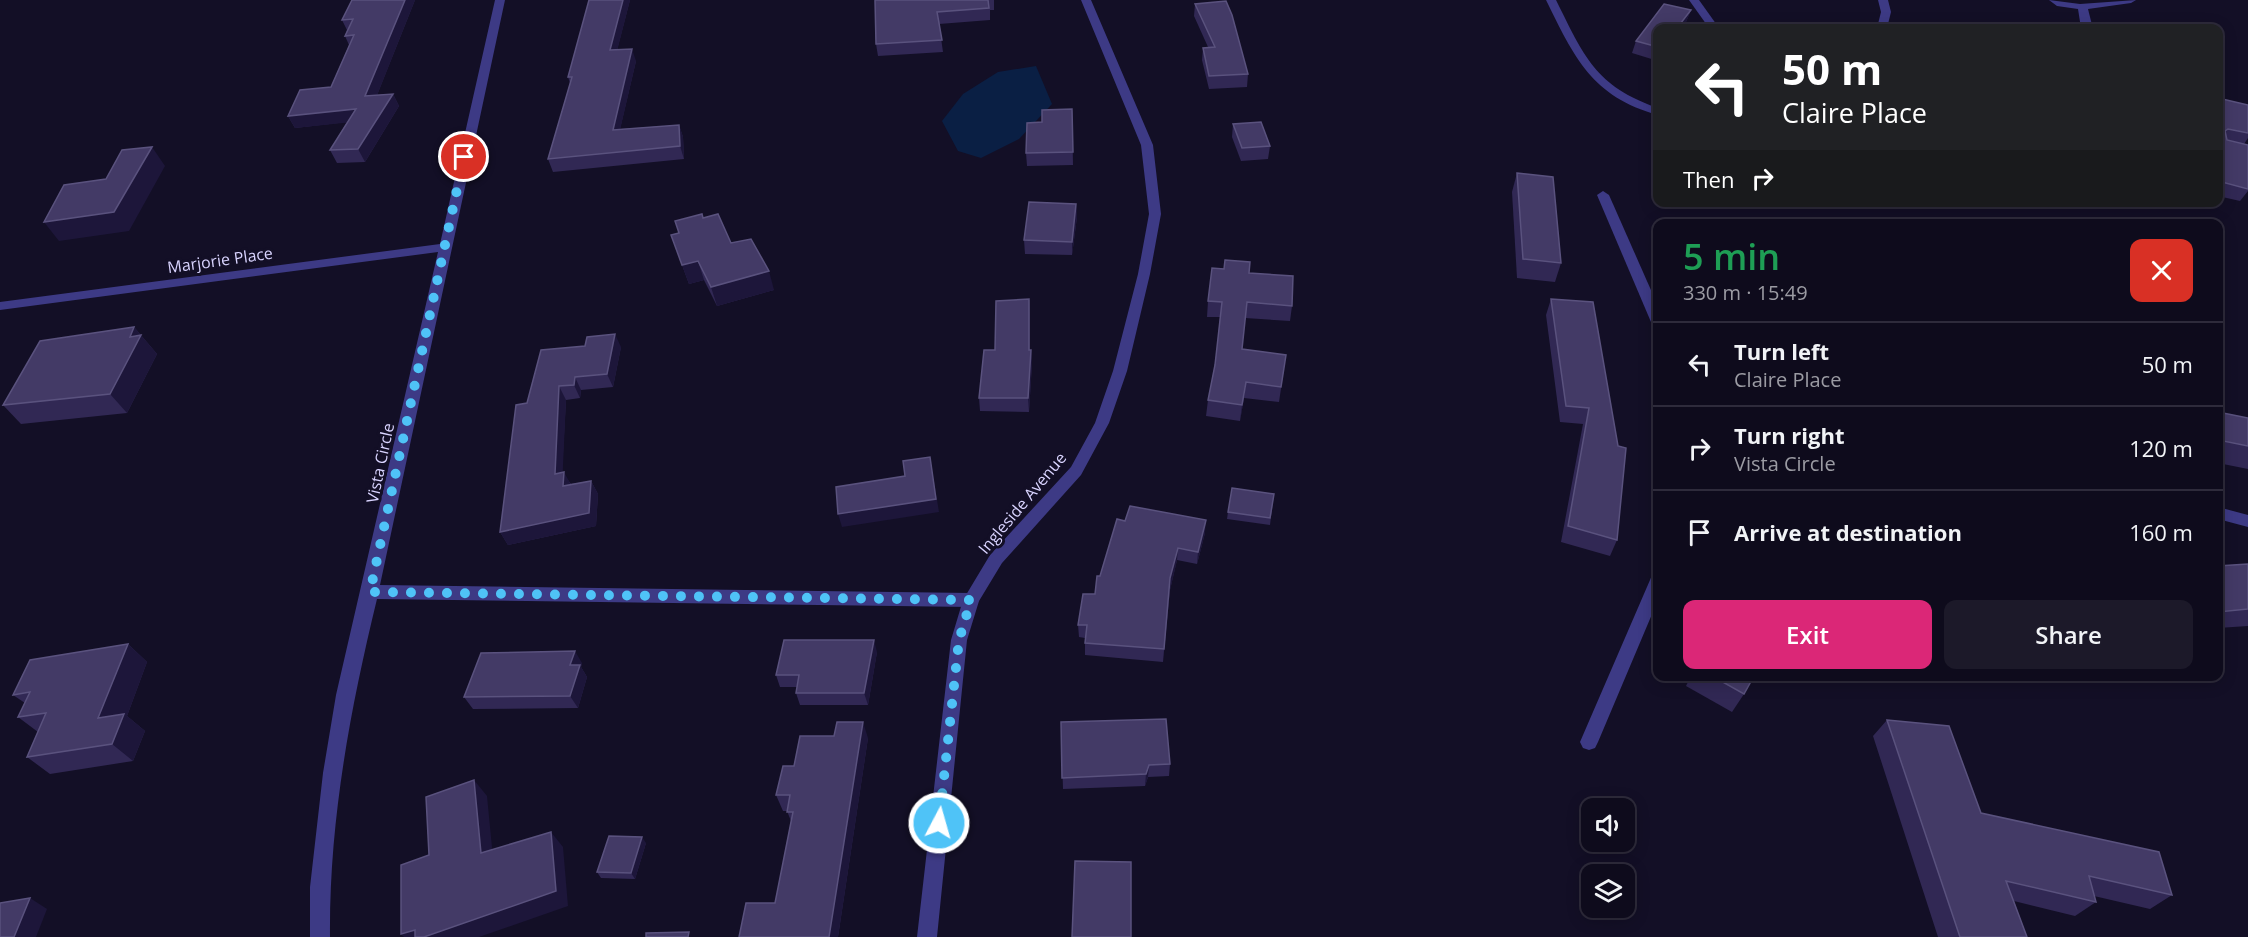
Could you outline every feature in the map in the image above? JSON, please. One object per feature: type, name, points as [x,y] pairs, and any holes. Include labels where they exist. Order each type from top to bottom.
[{"type":"street","name":"Vista Circle","points":[[320,937],[320,887],[332,773],[345,694],[370,592],[500,0]]},
{"type":"street","name":"Ingleside Avenue","points":[[927,937],[959,640],[971,600],[996,559],[1076,471],[1102,423],[1120,371],[1144,274],[1155,214],[1148,145],[1086,0]]},
{"type":"street","points":[[1551,0],[1589,71],[1610,92],[1634,105],[1653,111]]},
{"type":"street","points":[[1694,0],[1710,24]]},
{"type":"street","points":[[1883,0],[1886,12],[1883,24]]},
{"type":"street","points":[[2054,0],[2060,6],[2082,6],[2131,0]]},
{"type":"street","points":[[2082,6],[2087,24]]},
{"type":"street","points":[[1603,195],[1653,310]]},
{"type":"street","name":"Marjorie Place","points":[[0,306],[444,247]]},
{"type":"street","points":[[2223,514],[2248,521]]},
{"type":"street","points":[[370,592],[971,600]]},
{"type":"street","points":[[1588,742],[1653,592]]},
{"type":"water","points":[[1036,66],[1052,104],[1019,139],[981,158],[958,151],[942,121],[963,94],[998,72]]},
{"type":"building","points":[[352,0],[405,0],[365,96],[393,94],[358,149],[330,150],[356,109],[288,116],[300,90],[331,87],[354,35],[345,36],[353,19],[342,20]]},
{"type":"building","points":[[589,0],[623,0],[610,50],[632,49],[613,130],[679,125],[680,146],[548,159],[572,77],[568,77]]},
{"type":"building","points":[[875,0],[988,0],[989,8],[937,12],[942,40],[876,44]]},
{"type":"building","points":[[1226,1],[1248,74],[1209,76],[1203,48],[1215,47],[1195,4]]},
{"type":"building","points":[[1664,4],[1691,10],[1680,24],[1653,24],[1653,46],[1636,41]]},
{"type":"building","points":[[2223,99],[2248,105],[2248,133],[2228,129],[2225,131],[2227,140],[2248,145],[2248,189],[2223,182]]},
{"type":"building","points":[[1072,109],[1073,152],[1026,153],[1027,123],[1042,122],[1042,110]]},
{"type":"building","points":[[1261,122],[1270,146],[1242,148],[1233,124]]},
{"type":"building","points":[[152,147],[114,212],[44,222],[64,185],[106,179],[122,150]]},
{"type":"building","points":[[1517,173],[1553,177],[1561,263],[1523,259]]},
{"type":"building","points":[[1029,202],[1076,204],[1072,242],[1024,240]]},
{"type":"building","points":[[702,214],[703,218],[718,214],[731,243],[751,239],[769,271],[711,287],[698,261],[682,265],[671,235],[679,233],[675,221]]},
{"type":"building","points":[[1225,260],[1250,262],[1249,273],[1293,276],[1292,306],[1247,302],[1242,349],[1286,355],[1281,387],[1246,382],[1242,405],[1208,400],[1215,365],[1222,302],[1208,301],[1212,268],[1224,269]]},
{"type":"building","points":[[1029,299],[1029,350],[1031,350],[1028,398],[979,398],[984,350],[995,350],[996,301]]},
{"type":"building","points":[[1551,299],[1593,302],[1618,446],[1626,448],[1617,540],[1568,526],[1589,408],[1566,406]]},
{"type":"building","points":[[134,327],[130,337],[141,335],[110,394],[3,405],[40,341]]},
{"type":"building","points":[[615,334],[607,374],[575,377],[574,385],[559,386],[555,474],[564,472],[563,486],[591,481],[589,513],[500,532],[516,405],[527,403],[541,350],[585,346],[587,337]]},
{"type":"building","points":[[2223,413],[2248,418],[2248,446],[2223,441]]},
{"type":"building","points":[[930,457],[936,499],[838,514],[836,487],[905,476],[903,461]]},
{"type":"building","points":[[1232,488],[1274,494],[1270,518],[1228,512]]},
{"type":"building","points":[[1130,506],[1206,520],[1198,552],[1178,548],[1170,578],[1164,649],[1085,643],[1087,625],[1078,625],[1083,594],[1095,594],[1097,576],[1100,576],[1117,519],[1125,521]]},
{"type":"building","points":[[2248,564],[2248,609],[2223,612],[2223,566]]},
{"type":"building","points":[[784,640],[874,640],[864,693],[796,693],[799,675],[776,675]]},
{"type":"building","points":[[128,644],[98,718],[124,714],[112,744],[27,757],[46,713],[18,717],[30,692],[13,695],[30,660]]},
{"type":"building","points":[[575,651],[570,665],[580,665],[570,696],[464,697],[481,653]]},
{"type":"building","points":[[1721,681],[1751,681],[1744,694]]},
{"type":"building","points":[[1166,719],[1170,764],[1149,765],[1146,774],[1062,778],[1061,722]]},
{"type":"building","points":[[1887,720],[1949,726],[1981,813],[2159,852],[2172,895],[2089,876],[2096,902],[2006,881],[2027,937],[1960,937]]},
{"type":"building","points":[[837,722],[863,722],[829,937],[739,937],[746,903],[775,903],[793,812],[787,812],[790,795],[776,795],[783,766],[794,766],[800,736],[834,736]]},
{"type":"building","points":[[474,780],[481,853],[551,832],[556,891],[424,937],[415,937],[415,930],[401,934],[401,865],[429,855],[426,797]]},
{"type":"building","points":[[609,836],[642,837],[631,873],[597,872]]},
{"type":"building","points":[[1075,861],[1131,862],[1131,937],[1072,937]]},
{"type":"building","points":[[30,898],[14,937],[0,937],[0,903]]},
{"type":"building","points":[[689,932],[688,937],[646,937],[646,933]]},
{"type":"route","points":[[464,157],[370,592],[971,600],[959,640],[939,823]]}]
